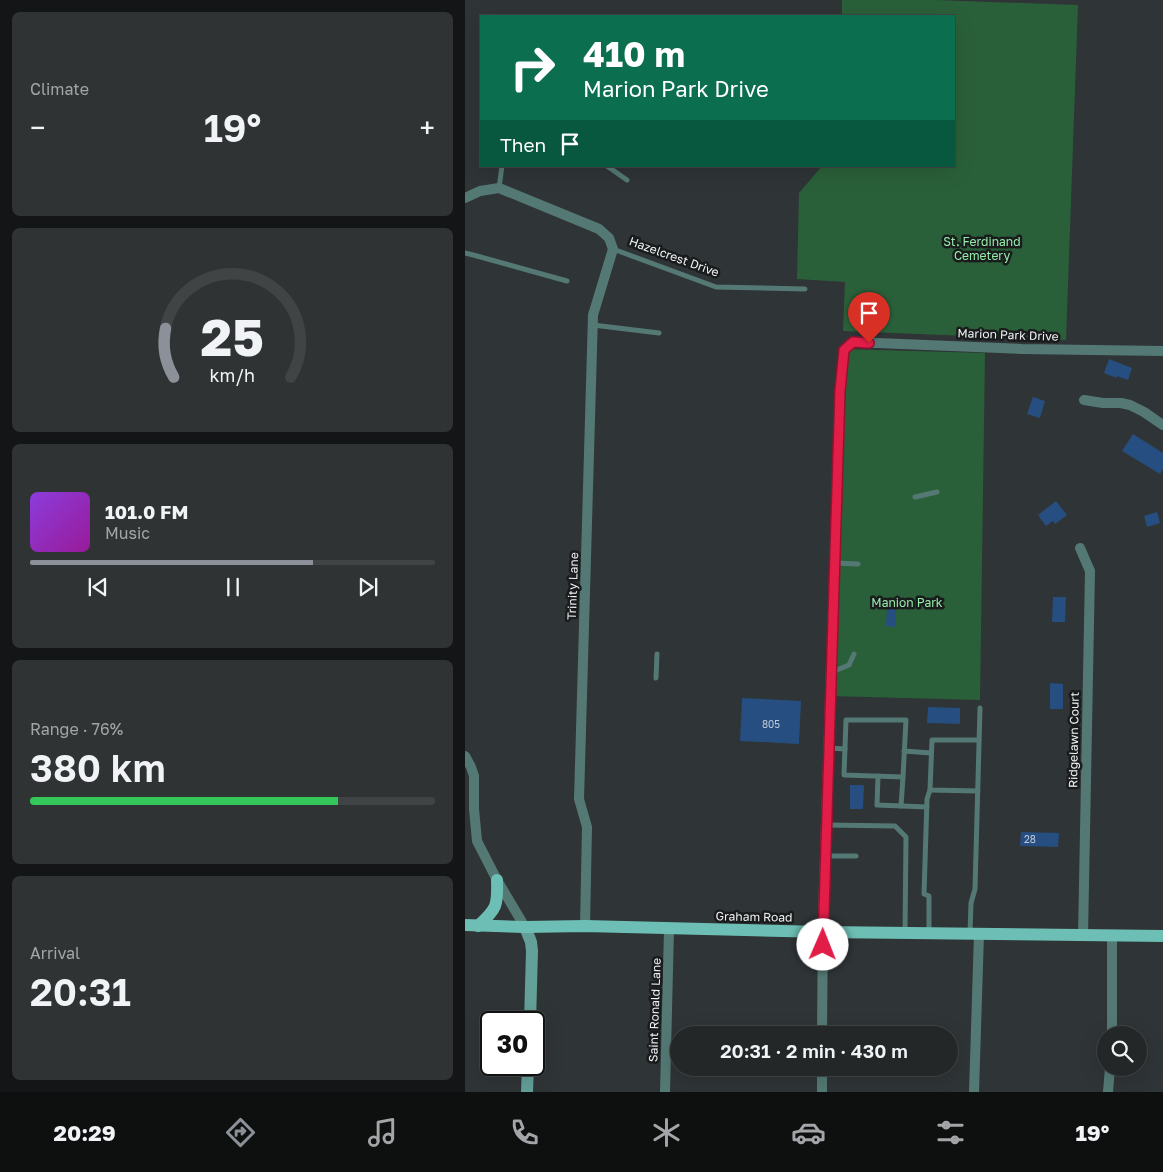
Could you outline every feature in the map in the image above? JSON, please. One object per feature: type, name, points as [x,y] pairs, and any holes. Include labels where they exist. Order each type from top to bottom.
[{"type":"main road","points":[[471,926],[492,912],[498,898],[497,880]]},
{"type":"main road","name":"Graham Road","points":[[471,926],[585,926],[823,932],[1163,936]]},
{"type":"street","points":[[465,198],[480,191],[499,188]]},
{"type":"street","name":"Hazelcrest Drive","points":[[499,188],[599,229],[609,238],[613,249]]},
{"type":"street","name":"Trinity Lane","points":[[585,926],[587,827],[579,799],[593,315],[613,249]]},
{"type":"street","name":"Marion Park Drive","points":[[835,563],[840,391],[844,350],[853,342],[1022,349],[1163,351]]},
{"type":"street","points":[[1084,400],[1130,405],[1163,425]]},
{"type":"street","name":"Ridgelawn Court","points":[[1080,548],[1090,571],[1083,936]]},
{"type":"street","points":[[822,1026],[825,856],[835,563]]},
{"type":"street","points":[[465,756],[473,776],[477,841],[497,880],[525,927],[531,942],[530,1011]]},
{"type":"street","name":"Saint Ronald Lane","points":[[665,1092],[669,929]]},
{"type":"street","points":[[974,1092],[975,934]]},
{"type":"street","points":[[1112,936],[1112,1026]]},
{"type":"street","points":[[527,1092],[528,1076]]},
{"type":"street","points":[[822,1076],[822,1092]]},
{"type":"street","points":[[1107,1092],[1109,1076]]},
{"type":"lane","points":[[499,188],[502,167]]},
{"type":"lane","points":[[608,167],[627,180]]},
{"type":"lane","name":"Hazelcrest Drive","points":[[613,249],[716,287],[805,289]]},
{"type":"lane","points":[[465,253],[567,281]]},
{"type":"lane","points":[[593,325],[659,333]]},
{"type":"lane","points":[[915,498],[937,492]]},
{"type":"lane","points":[[835,563],[857,564]]},
{"type":"lane","points":[[656,678],[657,654]]},
{"type":"lane","points":[[831,672],[849,665],[854,654]]},
{"type":"lane","points":[[975,934],[971,903],[975,889],[980,708]]},
{"type":"lane","points":[[901,806],[903,777],[906,720],[846,720],[844,775],[903,777]]},
{"type":"lane","points":[[929,933],[929,896],[924,894],[927,798],[930,790],[932,740],[979,740]]},
{"type":"lane","points":[[829,748],[845,749]]},
{"type":"lane","points":[[904,751],[931,753]]},
{"type":"lane","points":[[878,776],[877,805],[927,807]]},
{"type":"lane","points":[[930,790],[979,791]]},
{"type":"lane","points":[[826,825],[895,826],[907,837],[905,933]]},
{"type":"lane","points":[[825,856],[856,856]]},
{"type":"green space","name":"St. Ferdinand Cemetery","points":[[842,0],[935,0],[1078,5],[1066,340],[843,331],[845,282],[797,279],[799,193],[821,167],[955,167],[955,15],[842,15]]},
{"type":"green space","name":"Manion Park","points":[[840,349],[985,353],[980,700],[830,696]]},
{"type":"building","points":[[1109,359],[1132,368],[1128,380],[1104,373]]},
{"type":"building","points":[[1033,397],[1045,401],[1040,418],[1027,414]]},
{"type":"building","points":[[1133,434],[1163,453],[1163,469],[1160,474],[1122,451]]},
{"type":"building","points":[[1056,501],[1067,515],[1055,524],[1053,521],[1046,526],[1038,515]]},
{"type":"building","points":[[1157,512],[1160,523],[1147,527],[1144,516]]},
{"type":"building","points":[[1053,597],[1066,597],[1065,622],[1052,622]]},
{"type":"building","points":[[887,608],[896,609],[895,627],[886,626]]},
{"type":"building","points":[[1050,683],[1063,684],[1063,709],[1050,709]]},
{"type":"building","points":[[742,698],[801,701],[799,744],[740,741]]},
{"type":"building","points":[[928,707],[960,708],[960,724],[927,723]]},
{"type":"building","points":[[850,785],[864,785],[863,809],[850,809]]},
{"type":"building","points":[[1021,832],[1059,833],[1058,847],[1020,846]]},
{"type":"route","points":[[823,945],[840,391],[844,350],[853,342],[869,343]]}]
